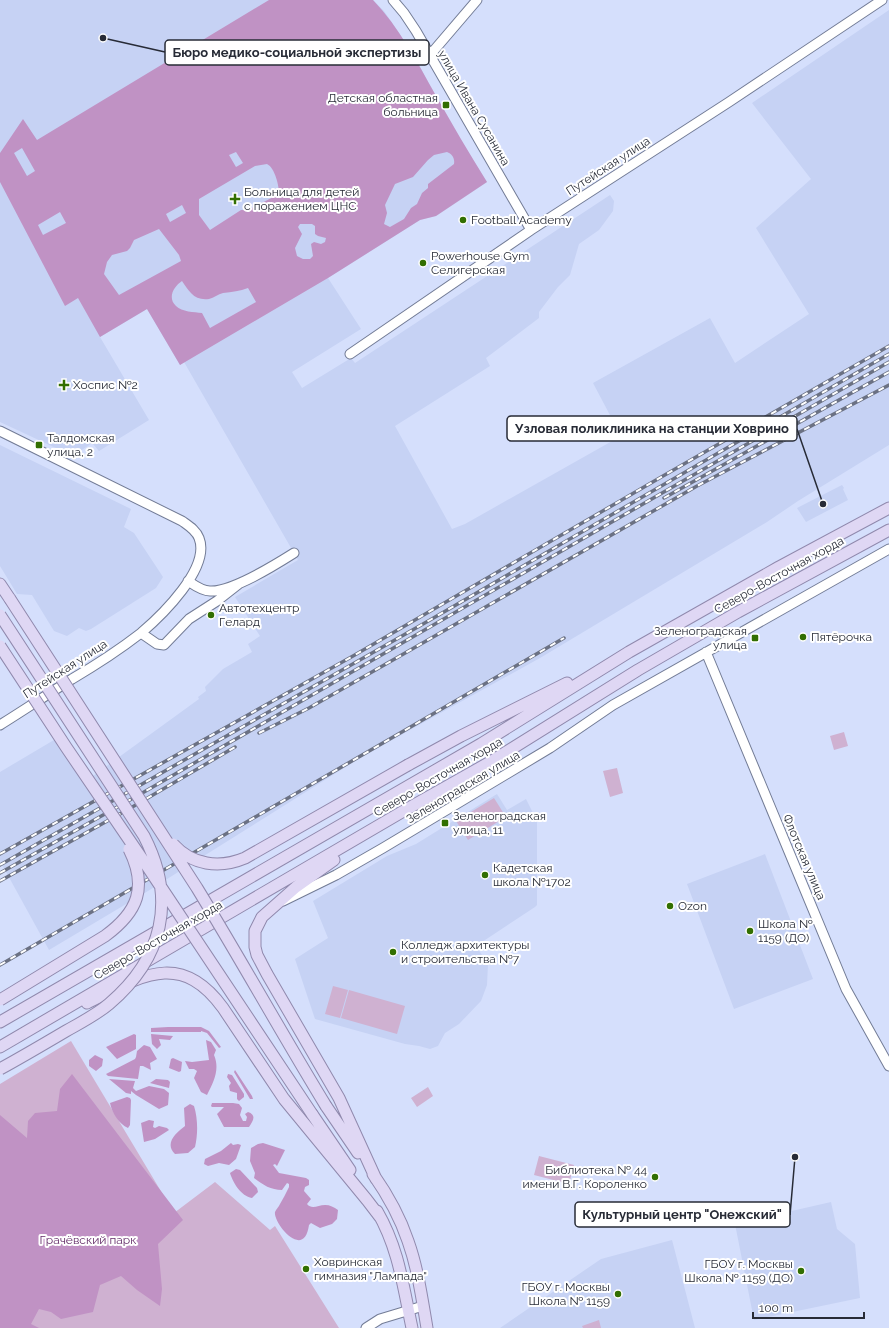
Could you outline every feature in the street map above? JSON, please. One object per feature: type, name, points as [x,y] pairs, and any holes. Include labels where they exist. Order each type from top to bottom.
[{"type":"main road","name":"Северо-Восточная хорда","points":[[4,1020],[481,744],[629,652],[779,567],[889,508]]},
{"type":"main road","name":"Северо-Восточная хорда","points":[[4,1045],[407,809],[492,761],[638,670],[818,568],[889,530]]},
{"type":"main road","points":[[0,584],[211,911],[269,1012],[326,1106],[376,1179],[401,1222],[409,1242],[420,1286],[427,1328]]},
{"type":"main road","points":[[0,615],[144,836],[156,862],[160,876],[162,908],[160,925],[148,959],[130,984],[108,1005],[0,1069]]},
{"type":"main road","points":[[0,646],[116,822],[358,1181],[380,1217],[394,1249],[412,1328]]},
{"type":"main road","points":[[147,812],[178,850],[192,859],[200,862],[216,864],[235,862],[245,858],[461,736],[629,652]]},
{"type":"main road","points":[[376,1179],[339,1098],[267,974],[257,954],[254,939],[258,924],[262,917],[296,887],[407,809]]},
{"type":"main road","points":[[0,1000],[105,936],[128,916],[138,895],[138,877],[134,858],[116,822]]},
{"type":"main road","points":[[4,1045],[125,984],[154,974],[174,973],[188,976],[201,984],[218,1002],[280,1093],[301,1121],[380,1217]]},
{"type":"street","name":"улица Ивана Сусанина","points":[[392,0],[410,21],[531,230]]},
{"type":"street","points":[[430,55],[477,0]]},
{"type":"street","name":"Путейская улица","points":[[350,354],[531,230],[729,102],[882,0]]},
{"type":"street","name":"Путейская улица","points":[[0,725],[108,657],[141,633],[173,601],[188,581],[198,563],[200,554],[200,539],[191,527],[182,521],[2,432]]},
{"type":"street","name":"Зеленоградская улица","points":[[273,907],[336,875],[383,848],[550,748],[613,705],[889,549]]},
{"type":"street","points":[[188,581],[210,592],[220,590],[240,583],[265,571],[294,553]]},
{"type":"street","points":[[141,633],[157,644],[164,645],[189,619],[217,601],[240,583]]},
{"type":"street","name":"Флотская улица","points":[[706,652],[846,989],[889,1066]]},
{"type":"street","points":[[366,1328],[380,1319],[423,1306]]},
{"type":"shaded area","points":[[0,0],[373,0],[384,11],[410,49],[457,134],[487,182],[436,216],[420,220],[328,278],[361,329],[292,372],[302,388],[351,358],[355,363],[610,195],[614,201],[613,211],[599,230],[579,244],[570,275],[558,287],[539,312],[539,318],[486,358],[490,366],[395,426],[452,529],[465,524],[621,436],[593,383],[710,318],[735,363],[809,314],[756,228],[811,179],[752,103],[889,10],[889,445],[798,501],[767,522],[540,658],[363,756],[148,891],[49,950],[0,861],[0,772],[59,737],[86,781],[199,699],[198,697],[206,691],[205,687],[223,669],[252,652],[248,644],[260,636],[235,597],[298,560],[184,362],[180,365],[147,309],[100,337],[149,420],[99,451],[92,443],[73,456],[0,422]]},
{"type":"shaded area","points":[[0,445],[131,509],[124,527],[134,533],[163,577],[156,588],[91,629],[86,631],[79,628],[67,636],[54,631],[32,595],[17,594],[0,566]]},
{"type":"shaded area","points":[[842,485],[848,500],[806,522],[797,508]]},
{"type":"shaded area","name":"Колледж архитектуры и строительства №7","points":[[497,794],[507,810],[526,799],[537,821],[537,905],[476,946],[488,964],[487,985],[481,1001],[459,1024],[445,1033],[438,1046],[430,1049],[405,1044],[315,1019],[295,959],[328,938],[313,901],[387,856],[416,844]]},
{"type":"shaded area","name":"Школа № 1159 (ДО)","points":[[765,854],[813,979],[734,1009],[687,884]]},
{"type":"shaded area","name":"ГБОУ г. Москвы Школа № 1159 (ДО)","points":[[831,1202],[837,1229],[855,1244],[860,1298],[754,1320],[735,1224]]},
{"type":"shaded area","name":"ГБОУ г. Москвы Школа № 1159","points":[[672,1240],[695,1328],[500,1328],[601,1259]]},
{"type":"green space","name":"Больница для детей с поражением ЦНС","points":[[269,0],[373,0],[407,45],[487,182],[436,216],[420,220],[328,278],[180,365],[147,309],[100,337],[78,298],[65,306],[0,182],[0,153],[23,119],[37,140]],"holes":[[[22,148],[35,171],[27,176],[14,153]],[[236,152],[243,163],[236,167],[229,155]],[[447,152],[453,156],[454,164],[428,184],[428,188],[422,193],[417,204],[411,208],[404,219],[390,227],[384,224],[387,213],[385,205],[395,184],[413,177],[434,155]],[[267,164],[274,173],[279,191],[279,194],[248,210],[241,210],[210,230],[199,215],[199,199],[255,166]],[[182,205],[186,213],[170,222],[166,214]],[[60,212],[66,223],[43,235],[38,225]],[[300,224],[312,224],[315,226],[315,234],[326,238],[325,242],[321,244],[314,242],[311,244],[313,256],[310,259],[303,259],[297,256],[295,248],[302,234],[298,227]],[[159,229],[179,255],[181,261],[119,295],[104,274],[107,262],[112,255],[127,251],[134,240]],[[182,281],[196,297],[209,299],[219,294],[248,288],[256,302],[210,328],[202,313],[185,311],[173,303],[172,296],[174,289]]]},
{"type":"green space","points":[[844,732],[848,746],[834,750],[830,736]]},
{"type":"green space","points":[[617,768],[623,793],[610,797],[603,771]]},
{"type":"green space","points":[[494,798],[506,817],[468,840],[456,821]]},
{"type":"green space","points":[[333,986],[348,990],[340,1018],[325,1014]]},
{"type":"green space","points":[[349,990],[405,1006],[397,1034],[341,1018]]},
{"type":"green space","points":[[201,1027],[209,1031],[221,1047],[219,1048],[207,1033],[201,1031],[151,1032],[151,1028]]},
{"type":"green space","points":[[134,1034],[136,1035],[136,1049],[117,1059],[106,1047]]},
{"type":"green space","points":[[151,1034],[173,1036],[170,1040],[159,1039],[161,1045],[157,1049],[152,1044]]},
{"type":"green space","points":[[206,1040],[211,1042],[216,1050],[214,1055],[216,1060],[216,1070],[214,1080],[207,1095],[201,1092],[194,1078],[197,1071],[194,1069],[189,1069],[185,1061],[192,1062],[209,1060]]},
{"type":"green space","name":"Грачёвский парк","points":[[71,1041],[174,1213],[215,1182],[270,1230],[275,1226],[339,1328],[0,1328],[0,1084]]},
{"type":"green space","points":[[144,1045],[150,1047],[157,1059],[150,1063],[151,1070],[140,1066],[138,1079],[108,1076],[106,1074],[135,1059],[137,1051]]},
{"type":"green space","points":[[95,1055],[103,1059],[102,1066],[96,1071],[89,1066],[89,1060]]},
{"type":"green space","points":[[173,1058],[182,1062],[181,1071],[179,1072],[169,1068],[171,1059]]},
{"type":"green space","points":[[235,1070],[253,1099],[250,1099],[234,1072]]},
{"type":"green space","points":[[72,1074],[183,1220],[158,1244],[162,1289],[160,1306],[137,1290],[121,1276],[100,1285],[93,1312],[61,1319],[51,1312],[39,1309],[31,1324],[39,1328],[0,1328],[0,1115],[27,1138],[28,1121],[35,1113],[57,1111],[60,1089]]},
{"type":"green space","points":[[228,1074],[232,1075],[244,1094],[244,1097],[239,1101],[237,1099],[237,1093],[230,1091],[229,1086],[231,1083],[227,1077]]},
{"type":"green space","points":[[109,1079],[135,1081],[133,1088],[136,1091],[149,1086],[164,1089],[169,1093],[168,1105],[159,1109],[131,1091],[131,1094],[126,1093]]},
{"type":"green space","points":[[156,1079],[168,1080],[170,1082],[169,1088],[150,1083]]},
{"type":"green space","points":[[428,1087],[433,1096],[417,1107],[411,1098]]},
{"type":"green space","points":[[127,1097],[131,1100],[130,1125],[128,1128],[116,1118],[110,1103]]},
{"type":"green space","points":[[212,1103],[239,1104],[242,1108],[240,1115],[243,1121],[246,1121],[247,1117],[245,1114],[248,1112],[253,1115],[253,1120],[249,1127],[224,1127],[217,1114],[224,1107],[212,1107]]},
{"type":"green space","points":[[190,1104],[194,1106],[197,1121],[197,1137],[195,1147],[188,1153],[175,1154],[171,1146],[172,1138],[185,1126],[184,1108]]},
{"type":"green space","points":[[149,1120],[154,1121],[153,1127],[155,1128],[159,1126],[169,1130],[155,1139],[144,1142],[141,1123]]},
{"type":"green space","points":[[231,1143],[233,1145],[241,1145],[236,1159],[229,1165],[219,1163],[208,1166],[204,1164],[205,1159],[221,1151]]},
{"type":"green space","points":[[263,1143],[285,1150],[277,1166],[275,1164],[273,1165],[279,1173],[306,1178],[309,1180],[309,1185],[305,1187],[304,1191],[311,1199],[307,1204],[309,1206],[313,1207],[327,1205],[338,1210],[337,1219],[332,1224],[320,1228],[311,1223],[306,1235],[301,1240],[296,1240],[289,1236],[279,1224],[275,1212],[289,1187],[289,1184],[287,1183],[282,1190],[274,1189],[264,1185],[254,1178],[255,1173],[250,1161],[251,1148]]},
{"type":"green space","points":[[539,1156],[574,1165],[569,1184],[534,1175]]},
{"type":"green space","points":[[236,1169],[240,1170],[257,1188],[258,1192],[252,1198],[244,1195],[233,1181],[230,1173]]},
{"type":"green space","points":[[599,1320],[601,1328],[583,1328],[582,1326]]},
{"type":"railway","points":[[0,854],[353,656],[889,346]]},
{"type":"railway","points":[[0,865],[430,620],[889,354]]},
{"type":"railway","points":[[0,873],[144,792],[889,362]]},
{"type":"railway","points":[[664,498],[889,372]]},
{"type":"railway","points":[[259,733],[309,708],[697,486],[889,385]]},
{"type":"railway","points":[[0,965],[564,638]]},
{"type":"railway","points":[[0,881],[134,806],[235,747]]},
{"type":"place","name":"Бюро медико-социальной экспертизы","points":[[103,38]]},
{"type":"place","name":"Детская областная больница","points":[[446,105]]},
{"type":"place","name":"Больница для детей с поражением ЦНС","points":[[235,199]]},
{"type":"place","name":"Football Academy","points":[[463,220]]},
{"type":"place","name":"Powerhouse Gym Селигерская","points":[[423,263]]},
{"type":"place","name":"Хоспис №2","points":[[64,385]]},
{"type":"place","name":"Талдомская улица, 2","points":[[39,445]]},
{"type":"place","name":"Узловая поликлиника на станции Ховрино","points":[[823,504]]},
{"type":"place","name":"Автотехцентр Гелард","points":[[211,615]]},
{"type":"place","name":"Пятёрочка","points":[[803,637]]},
{"type":"place","name":"Зеленоградская улица","points":[[755,638]]},
{"type":"place","name":"Зеленоградская улица, 11","points":[[445,823]]},
{"type":"place","name":"Кадетская школа №1702","points":[[485,875]]},
{"type":"place","name":"Ozon","points":[[670,906]]},
{"type":"place","name":"Школа № 1159 (ДО)","points":[[750,931]]},
{"type":"place","name":"Колледж архитектуры и строительства №7","points":[[393,952]]},
{"type":"place","name":"Культурный центр \"Онежский\"","points":[[795,1157]]},
{"type":"place","name":"Библиотека № 44 имени В.Г. Короленко","points":[[655,1177]]},
{"type":"place","name":"Ховринская гимназия \"Лампада\"","points":[[306,1269]]},
{"type":"place","name":"ГБОУ г. Москвы Школа № 1159 (ДО)","points":[[801,1271]]},
{"type":"place","name":"ГБОУ г. Москвы Школа № 1159","points":[[618,1294]]}]
